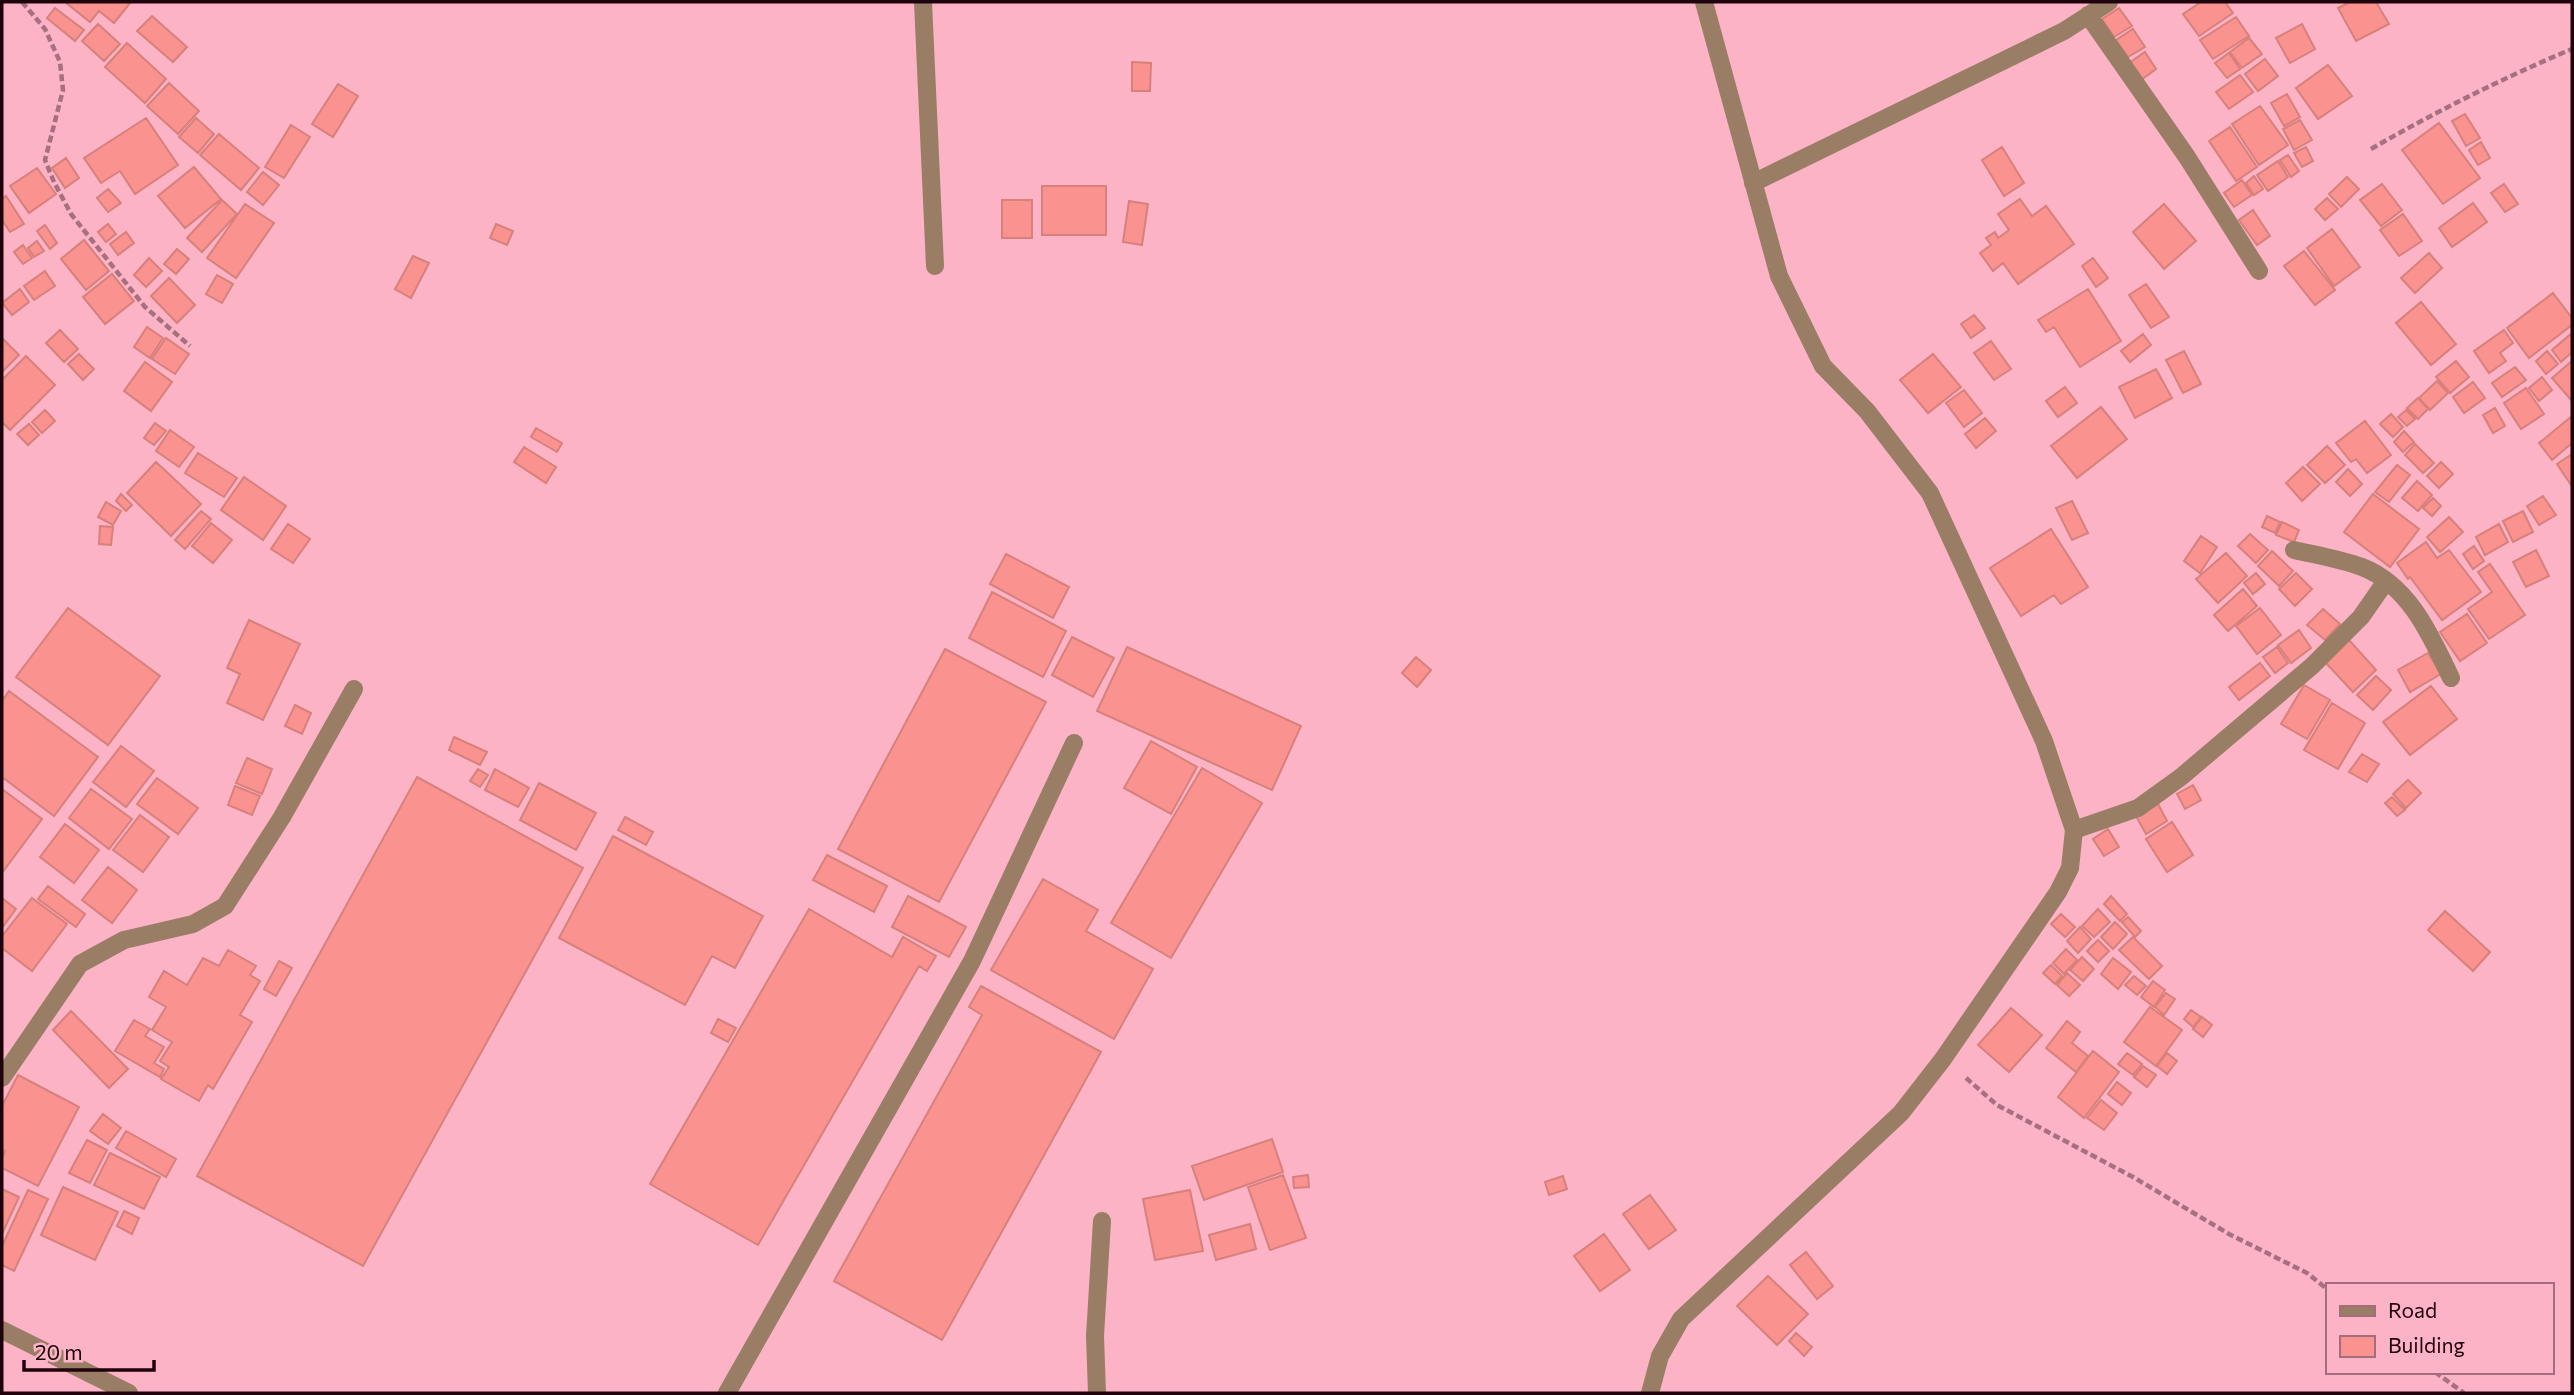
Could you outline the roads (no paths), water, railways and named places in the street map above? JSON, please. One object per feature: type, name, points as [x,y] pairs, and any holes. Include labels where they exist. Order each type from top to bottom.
[{"type":"street","points":[[923,2],[935,266]]},
{"type":"street","points":[[1650,1393],[1660,1356],[1681,1319],[1901,1113],[1943,1059],[2058,892],[2070,868],[2074,830],[2044,741],[1930,494],[1867,411],[1823,366],[1779,276],[1704,2]]},
{"type":"street","points":[[1752,183],[2064,31],[2109,2]]},
{"type":"street","points":[[2088,15],[2187,157],[2259,271]]},
{"type":"street","points":[[2294,550],[2363,568],[2396,589],[2428,629],[2451,678]]},
{"type":"street","points":[[2074,830],[2138,808],[2181,777],[2312,666],[2361,617],[2386,581]]},
{"type":"street","points":[[2,1078],[80,964],[124,940],[193,925],[225,906],[282,817],[354,690]]},
{"type":"street","points":[[727,1393],[972,961],[1074,743]]},
{"type":"street","points":[[1097,1393],[1095,1336],[1102,1222]]},
{"type":"street","points":[[2,1330],[129,1393]]}]
